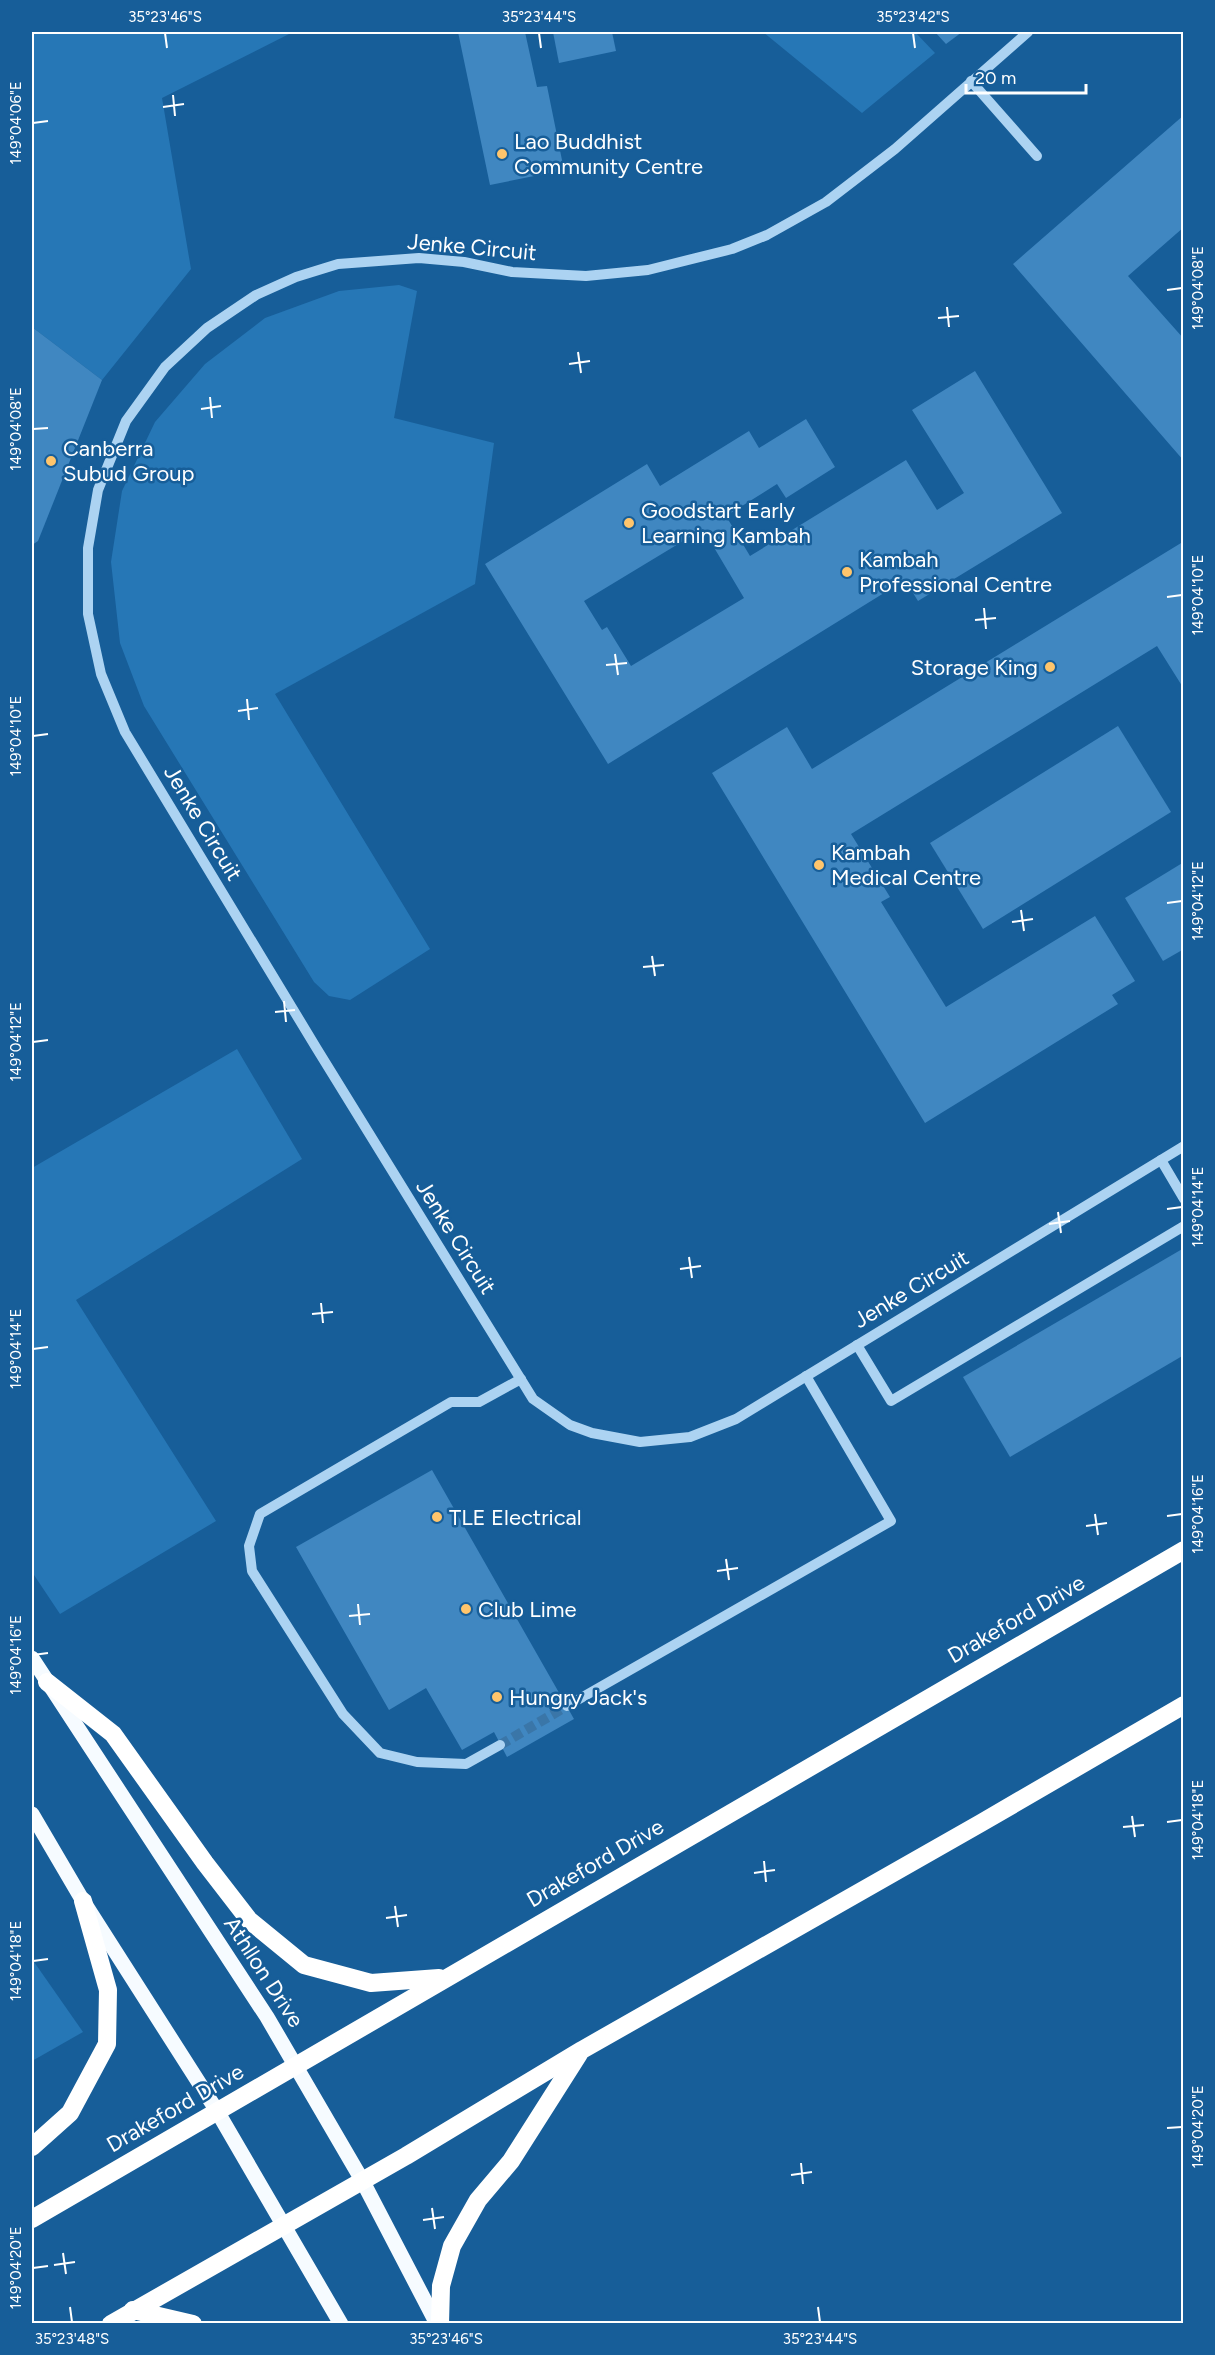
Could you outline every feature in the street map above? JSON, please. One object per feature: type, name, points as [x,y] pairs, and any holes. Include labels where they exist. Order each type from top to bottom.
[{"type":"highway","name":"Drakeford Drive","points":[[32,2219],[1184,1550]]},
{"type":"highway","points":[[47,1682],[113,1734],[205,1863],[249,1920],[304,1965],[371,1983],[444,1978]]},
{"type":"highway","points":[[111,2324],[284,2226],[582,2050],[1184,1705]]},
{"type":"highway","points":[[32,2147],[70,2113],[107,2044],[108,1990],[83,1901]]},
{"type":"highway","points":[[438,2324],[441,2286],[452,2246],[477,2200],[511,2161],[582,2050]]},
{"type":"highway","points":[[133,2310],[193,2324]]},
{"type":"main road","name":"Athllon Drive","points":[[32,1658],[256,2000],[296,2065],[362,2180],[438,2324]]},
{"type":"main road","points":[[32,1814],[83,1901],[217,2111],[341,2324]]},
{"type":"street","name":"Jenke Circuit","points":[[1028,32],[895,149],[826,202],[767,235],[732,249],[648,270],[586,276],[512,272],[464,262],[419,258],[338,264],[296,277],[256,295],[207,328],[165,367],[126,421],[98,490],[88,549],[88,614],[101,674],[125,732],[533,1399],[570,1425],[592,1433],[640,1442],[690,1437],[736,1419],[1184,1146]]},
{"type":"street","points":[[971,81],[1037,156]]},
{"type":"street","points":[[1161,1160],[1184,1199]]},
{"type":"street","points":[[857,1345],[891,1401],[1184,1226]]},
{"type":"street","points":[[567,1706],[891,1521],[806,1376]]},
{"type":"street","points":[[500,1745],[466,1764],[417,1762],[380,1754],[343,1714],[258,1580],[252,1570],[249,1546],[260,1514],[451,1402],[479,1402],[521,1379]]},
{"type":"shaded area","points":[[32,32],[293,32],[162,98],[191,269],[102,380],[32,327]]},
{"type":"shaded area","points":[[763,32],[915,32],[935,53],[862,113]]},
{"type":"shaded area","points":[[399,285],[417,291],[394,418],[494,443],[475,584],[275,694],[430,949],[350,1000],[329,996],[314,982],[144,706],[120,643],[111,562],[122,491],[155,422],[205,364],[265,318],[339,291]]},
{"type":"shaded area","points":[[237,1049],[302,1159],[76,1300],[216,1521],[60,1614],[32,1572],[32,1168]]},
{"type":"shaded area","points":[[32,1959],[83,2032],[32,2061]]},
{"type":"building","points":[[458,32],[525,32],[537,87],[547,86],[564,170],[490,185]]},
{"type":"building","points":[[553,32],[612,32],[616,51],[559,63]]},
{"type":"building","points":[[935,32],[962,32],[946,44]]},
{"type":"building","points":[[1184,115],[1184,227],[1128,276],[1184,339],[1184,461],[1013,264]]},
{"type":"building","name":"Canberra Subud Group","points":[[32,327],[102,380],[38,541],[32,545]]},
{"type":"building","name":"Kambah Professional Centre","points":[[975,371],[1062,513],[918,601],[905,580],[608,764],[485,564],[647,464],[660,486],[749,431],[759,448],[806,419],[835,467],[786,498],[777,484],[726,516],[750,556],[906,460],[937,510],[964,493],[912,410]],"holes":[[[703,529],[744,598],[631,666],[607,627],[602,630],[584,601]]]},
{"type":"building","points":[[1181,543],[1184,548],[1184,689],[1157,646],[851,834],[890,897],[881,902],[946,1007],[1095,916],[1135,981],[1112,995],[1118,1004],[925,1123],[712,773],[787,727],[812,769]]},
{"type":"building","points":[[1118,726],[1171,812],[983,929],[930,843]]},
{"type":"building","points":[[1184,862],[1184,949],[1163,961],[1125,898]]},
{"type":"building","points":[[1184,1248],[1184,1355],[1010,1457],[963,1377]]},
{"type":"building","points":[[432,1470],[574,1719],[507,1757],[494,1732],[462,1750],[426,1688],[389,1710],[296,1547]]},
{"type":"tunnel","points":[[500,1745],[567,1706]]},
{"type":"place","name":"Lao Buddhist Community Centre","points":[[502,154]]},
{"type":"place","name":"Canberra Subud Group","points":[[51,461]]},
{"type":"place","name":"Goodstart Early Learning Kambah","points":[[629,523]]},
{"type":"place","name":"Kambah Professional Centre","points":[[847,572]]},
{"type":"place","name":"Storage King","points":[[1050,667]]},
{"type":"place","name":"Kambah Medical Centre","points":[[819,865]]},
{"type":"place","name":"TLE Electrical","points":[[437,1517]]},
{"type":"place","name":"Club Lime","points":[[466,1609]]},
{"type":"place","name":"Hungry Jack's","points":[[497,1697]]}]
